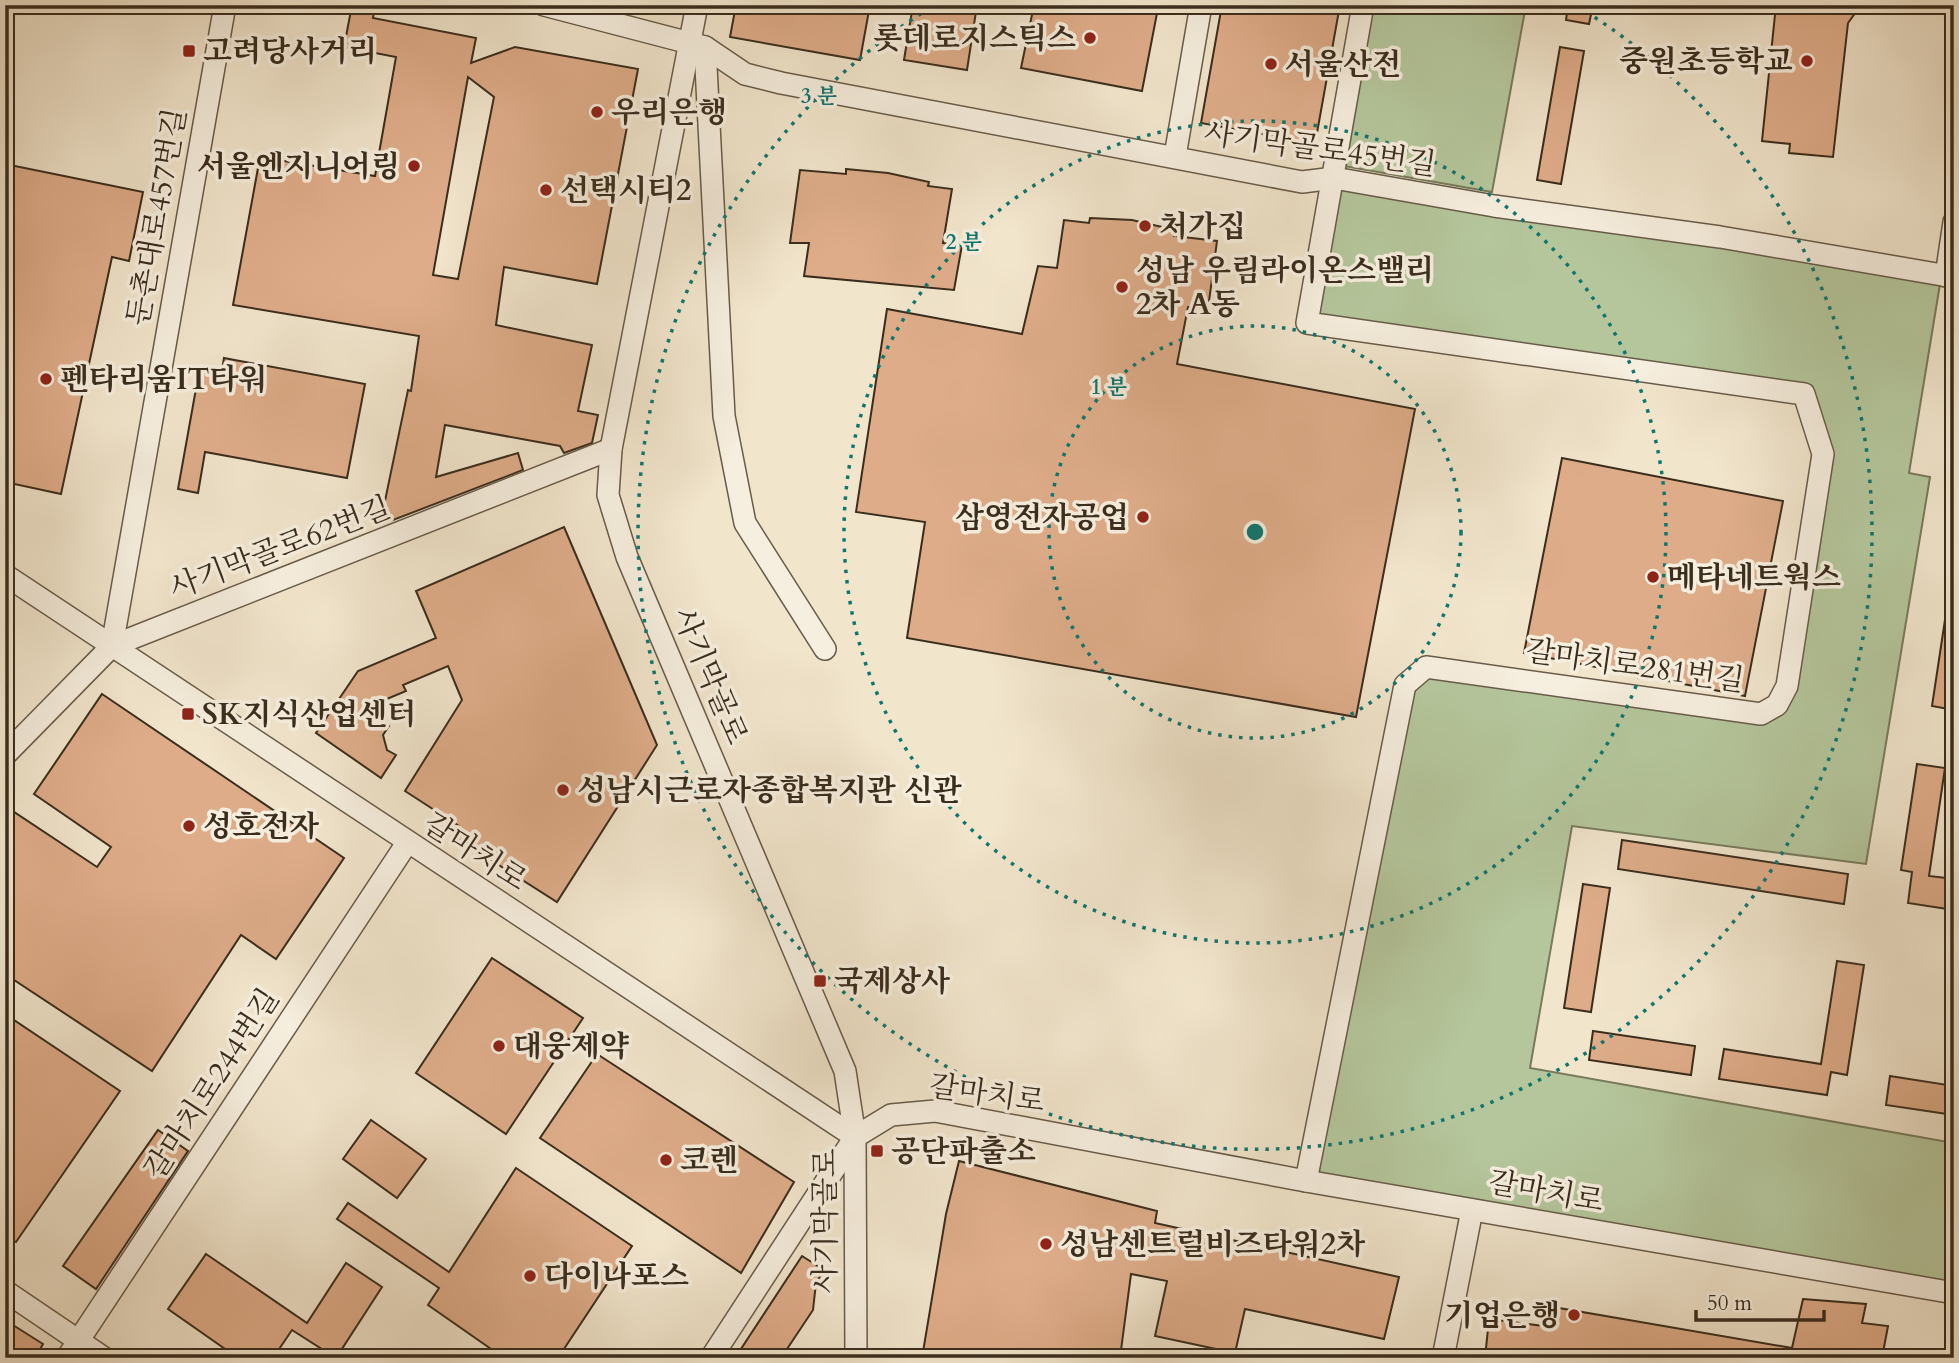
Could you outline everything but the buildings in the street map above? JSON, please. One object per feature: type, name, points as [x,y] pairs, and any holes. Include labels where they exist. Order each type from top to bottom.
[{"type":"street","name":"둔촌대로457번길","points":[[112,646],[225,5]]},
{"type":"street","name":"사기막골로45번길","points":[[544,5],[697,45],[745,74],[780,83],[1174,156],[1302,183],[1334,178],[1494,205],[1720,237],[1950,276]]},
{"type":"street","name":"사기막골로","points":[[697,5],[697,45],[611,449],[608,495],[627,557],[845,1071],[855,1137],[856,1358]]},
{"type":"street","points":[[1174,156],[1201,5]]},
{"type":"street","points":[[1334,178],[1363,5]]},
{"type":"street","points":[[697,45],[723,416],[746,523],[825,649]]},
{"type":"street","name":"갈마치로281번길","points":[[1306,1181],[1405,685],[1426,667],[1761,714],[1777,705],[1787,686],[1823,454],[1804,394],[1307,323],[1334,178]]},
{"type":"street","points":[[1950,276],[1954,222]]},
{"type":"street","name":"사기막골로62번길","points":[[5,755],[112,646],[611,449]]},
{"type":"street","name":"갈마치로","points":[[5,575],[855,1137],[891,1115],[935,1111],[1306,1181],[1954,1293]]},
{"type":"street","name":"갈마치로244번길","points":[[73,1349],[407,843]]},
{"type":"street","points":[[710,1358],[855,1137]]},
{"type":"street","points":[[1443,1358],[1472,1210]]},
{"type":"street","points":[[5,1292],[73,1349],[104,1358]]},
{"type":"green space","points":[[1364,5],[1526,5],[1492,192],[1338,165]]},
{"type":"green space","points":[[1334,178],[1940,284],[1909,473],[1930,477],[1866,864],[1572,826],[1530,1068],[1954,1143],[1954,1293],[1317,1182],[1405,685],[1426,667],[1777,705],[1823,454],[1804,394],[1307,323]]},
{"type":"place","name":"롯데로지스틱스","points":[[1090,38]]},
{"type":"place","name":"고려당사거리","points":[[189,51]]},
{"type":"place","name":"중원초등학교","points":[[1807,61]]},
{"type":"place","name":"서울산전","points":[[1271,64]]},
{"type":"place","name":"우리은행","points":[[597,112]]},
{"type":"place","name":"서울엔지니어링","points":[[414,166]]},
{"type":"place","name":"선택시티2","points":[[546,190]]},
{"type":"place","name":"처가집","points":[[1145,226]]},
{"type":"place","name":"성남 우림라이온스밸리 2차 A동","points":[[1122,287]]},
{"type":"place","name":"펜타리움IT타워","points":[[46,379]]},
{"type":"place","name":"삼영전자공업","points":[[1143,517]]},
{"type":"place","name":"메타네트웍스","points":[[1653,577]]},
{"type":"place","name":"SK지식산업센터","points":[[188,714]]},
{"type":"place","name":"성남시근로자종합복지관 신관","points":[[563,790]]},
{"type":"place","name":"성호전자","points":[[189,826]]},
{"type":"place","name":"국제상사","points":[[820,981]]},
{"type":"place","name":"대웅제약","points":[[499,1046]]},
{"type":"place","name":"공단파출소","points":[[877,1151]]},
{"type":"place","name":"코렌","points":[[666,1160]]},
{"type":"place","name":"성남센트럴비즈타워2차","points":[[1046,1244]]},
{"type":"place","name":"다이나포스","points":[[530,1276]]},
{"type":"place","name":"기업은행","points":[[1574,1315]]}]
